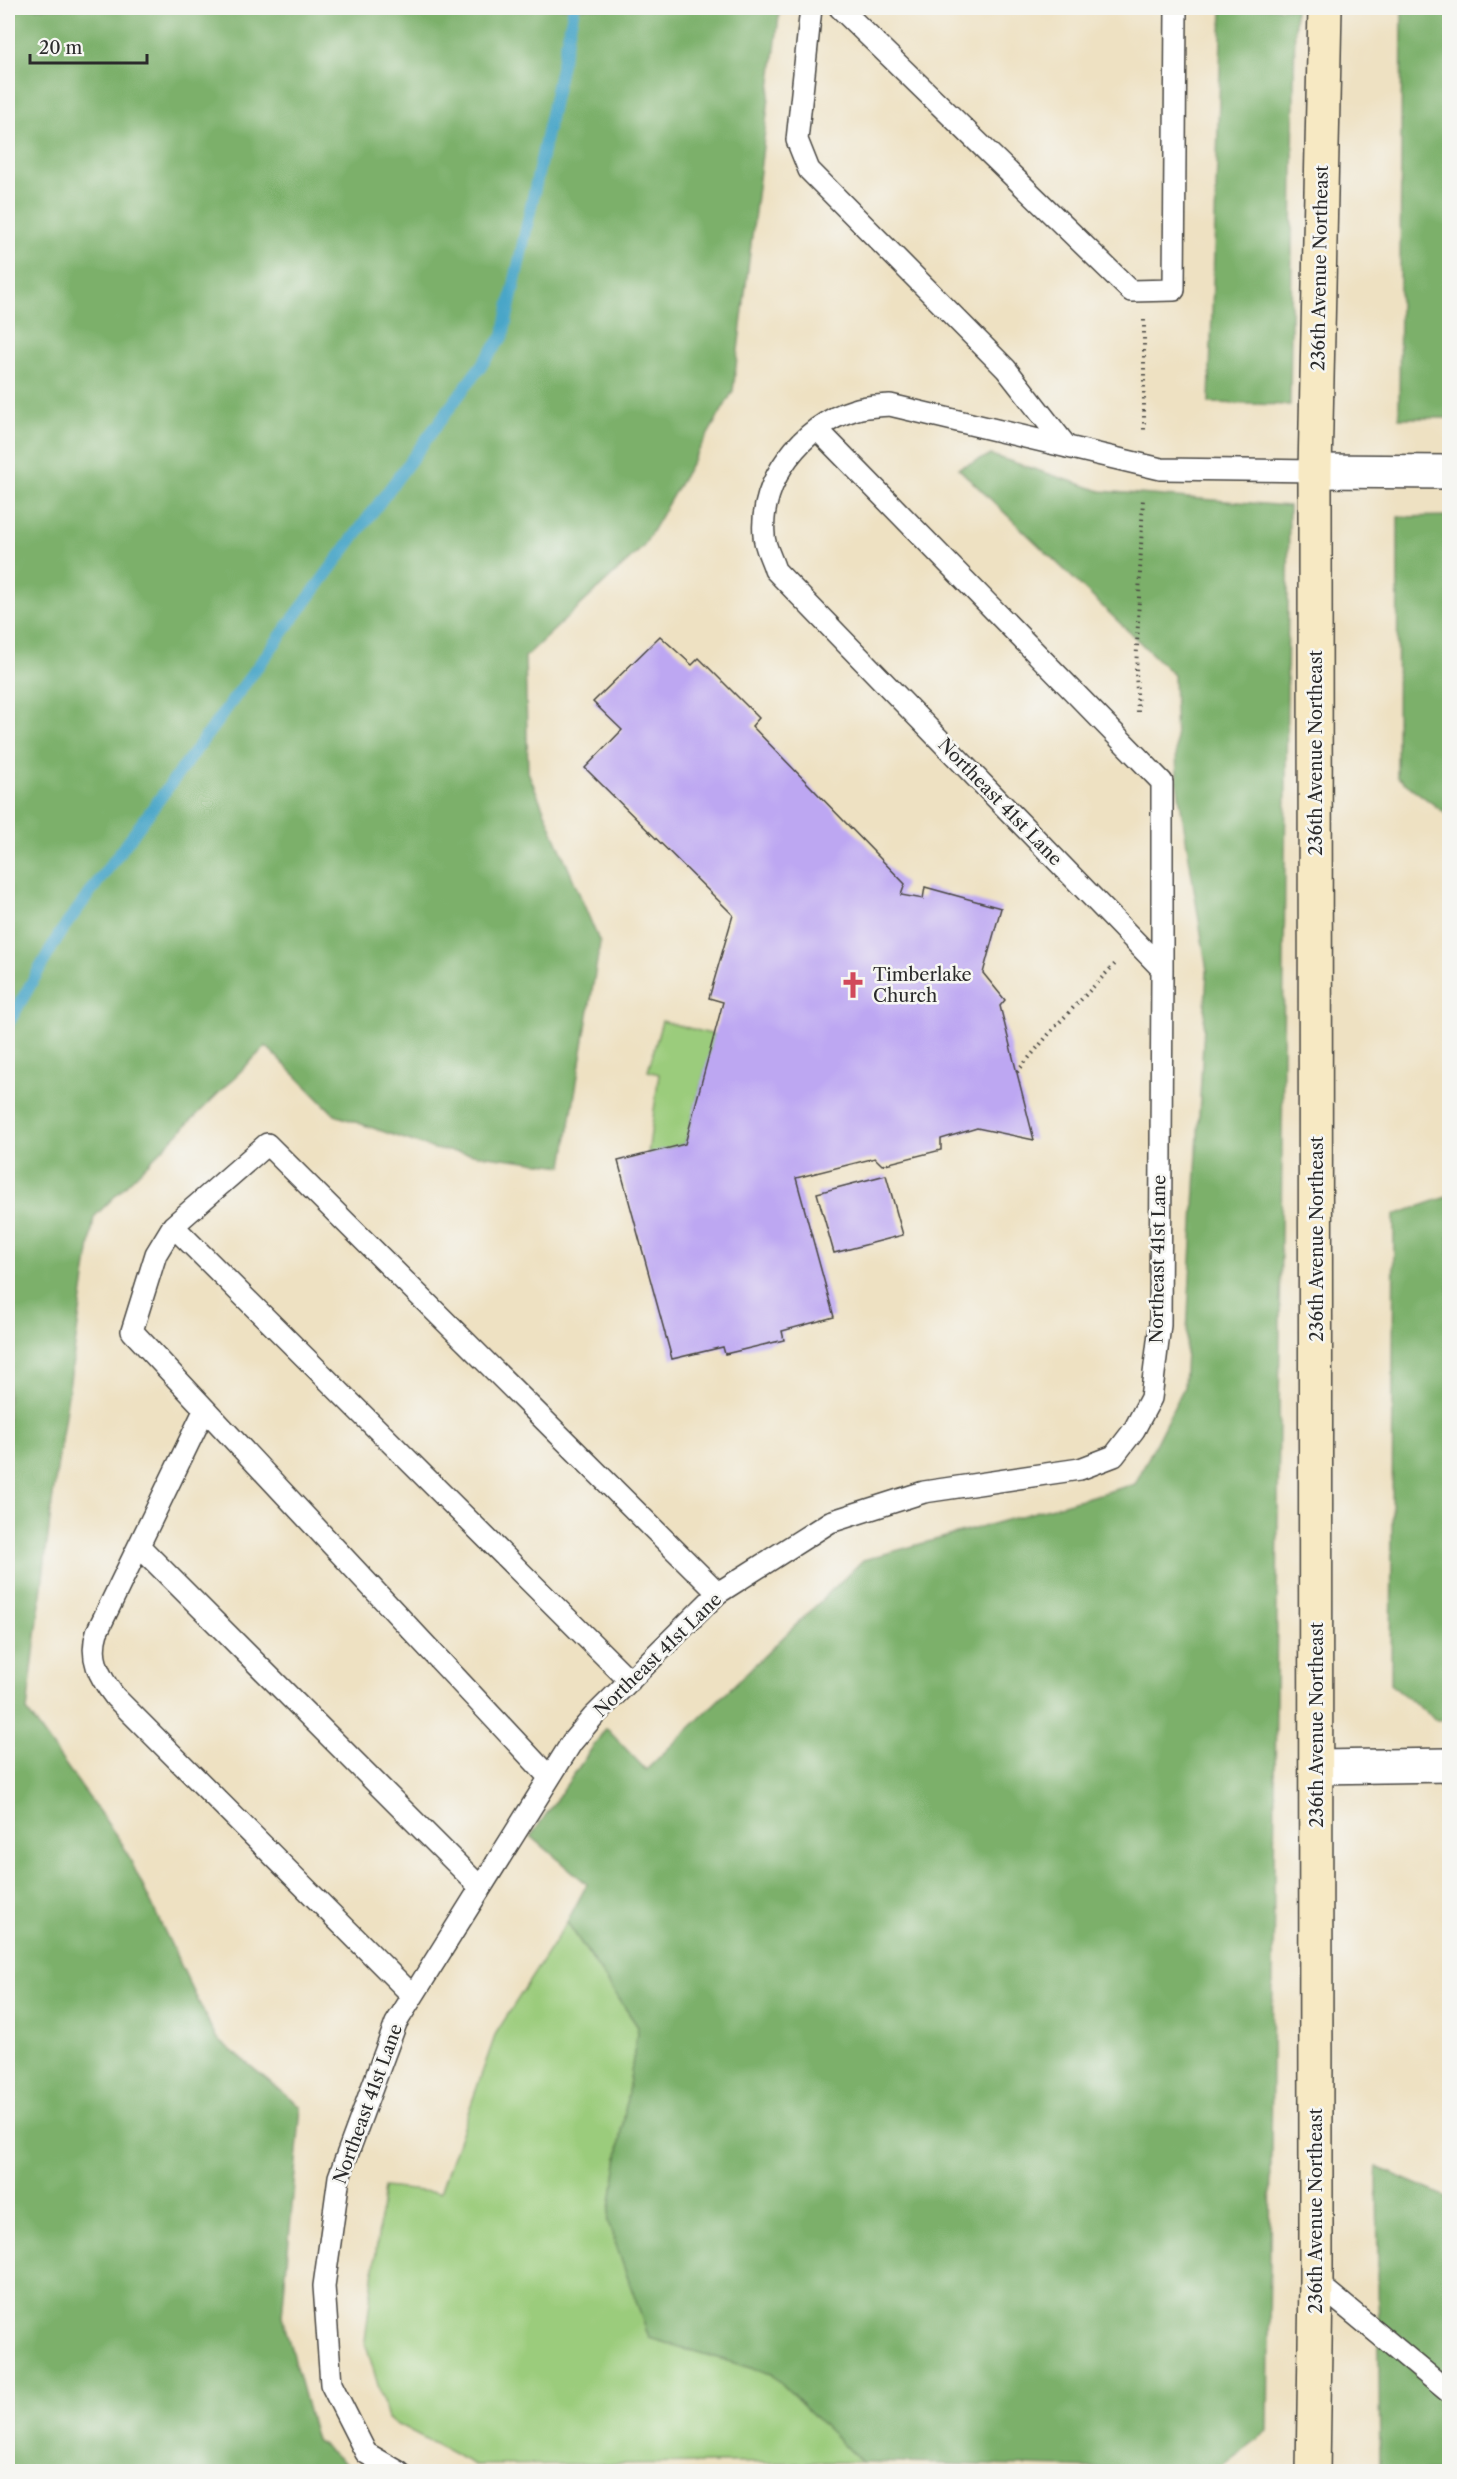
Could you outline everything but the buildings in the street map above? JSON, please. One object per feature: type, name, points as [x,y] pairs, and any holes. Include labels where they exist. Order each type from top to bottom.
[{"type":"street","name":"236th Avenue Northeast","points":[[1313,2472],[1316,2282],[1317,1767],[1316,471],[1325,8]]},
{"type":"street","points":[[1316,471],[1449,472]]},
{"type":"street","points":[[1317,1767],[1449,1765]]},
{"type":"lane","points":[[812,8],[797,140],[809,170],[1006,369],[1067,447]]},
{"type":"lane","points":[[840,8],[1131,291],[1174,290],[1176,8]]},
{"type":"lane","name":"Northeast 41st Lane","points":[[399,2472],[366,2453],[331,2384],[324,2286],[339,2177],[396,2024],[572,1742],[718,1593],[830,1522],[924,1492],[1080,1469],[1114,1456],[1134,1430],[1150,1398],[1160,1325],[1162,969],[775,570],[764,536],[767,499],[789,454],[817,429],[853,410],[890,405],[1161,469],[1316,471]]},
{"type":"lane","points":[[817,429],[1162,782],[1162,969]]},
{"type":"lane","points":[[549,1778],[132,1331],[156,1254],[173,1226],[267,1144],[718,1593]]},
{"type":"lane","points":[[173,1226],[630,1681]]},
{"type":"lane","points":[[205,1409],[93,1644],[94,1659],[101,1678],[115,1697],[412,1995]]},
{"type":"lane","points":[[139,1546],[480,1887]]},
{"type":"lane","points":[[1316,2282],[1449,2393]]},
{"type":"path","points":[[1140,760],[1136,672],[1144,465],[1143,290]]},
{"type":"path","points":[[1017,1072],[1054,1028],[1112,969],[1129,935]]},
{"type":"green space","points":[[8,8],[780,8],[733,391],[643,547],[525,657],[528,772],[600,943],[563,1166],[434,1149],[335,1115],[266,1046],[94,1217],[52,1503],[27,1711],[123,1845],[216,2038],[301,2107],[282,2316],[316,2440],[355,2471],[8,2471]]},
{"type":"green space","points":[[1222,8],[1295,8],[1290,405],[1209,403]]},
{"type":"green space","points":[[1402,8],[1449,8],[1449,418],[1399,418]]},
{"type":"green space","points":[[991,455],[1101,491],[1289,506],[1268,2431],[1216,2471],[861,2462],[772,2374],[649,2338],[608,2222],[638,2027],[567,1922],[587,1884],[531,1836],[606,1728],[646,1770],[863,1560],[1135,1484],[1184,1387],[1207,971],[1177,782],[1174,675],[958,468]]},
{"type":"green space","points":[[1450,516],[1449,816],[1397,777],[1398,517]]},
{"type":"green space","points":[[662,1021],[715,1035],[685,1144],[648,1154],[659,1074],[648,1071]]},
{"type":"green space","points":[[1449,1196],[1450,1720],[1436,1720],[1391,1685],[1394,1215]]},
{"type":"green space","points":[[567,1922],[638,2027],[608,2222],[649,2338],[772,2374],[861,2462],[475,2465],[388,2419],[365,2341],[384,2187],[440,2193],[496,2033]]},
{"type":"green space","points":[[1377,2167],[1449,2198],[1449,2471],[1380,2471]]},
{"type":"waterway","points":[[8,1024],[60,933],[503,336],[574,8]]},
{"type":"place","name":"Timberlake Church","points":[[853,985]]}]
